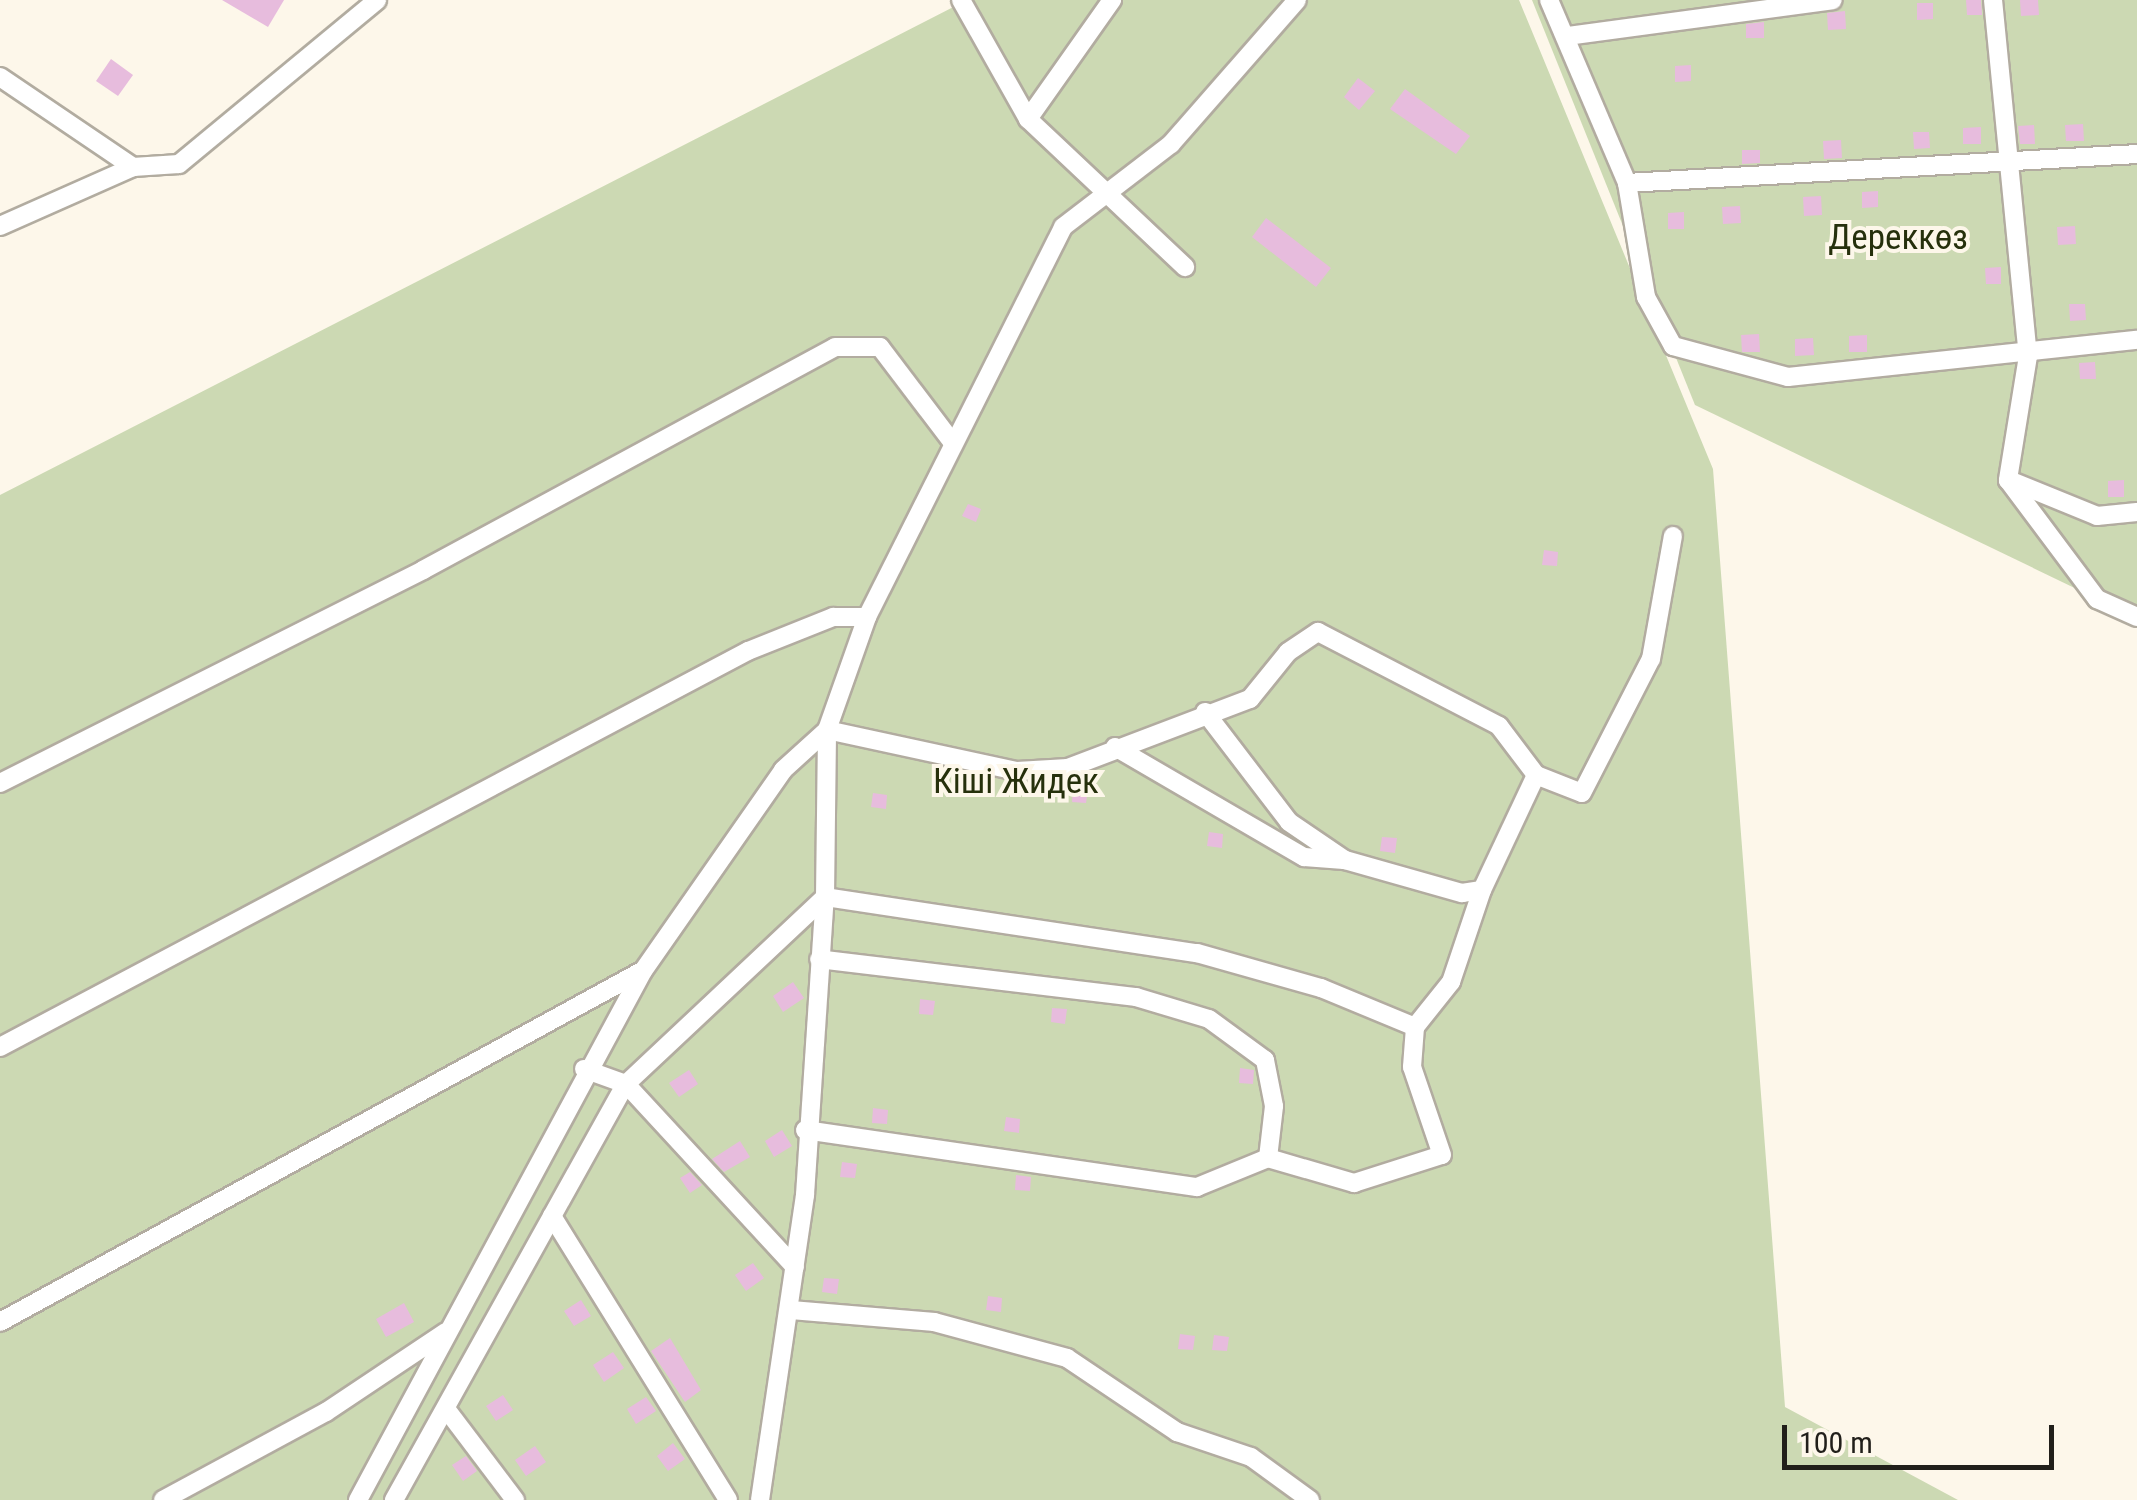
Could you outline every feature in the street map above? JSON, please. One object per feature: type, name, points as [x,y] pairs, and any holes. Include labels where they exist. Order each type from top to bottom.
[{"type":"street","points":[[0,226],[134,168],[157,170],[202,150],[377,0]]},
{"type":"street","points":[[961,0],[1028,119],[1185,267]]},
{"type":"street","points":[[1028,119],[1112,0]]},
{"type":"street","points":[[760,1500],[795,1268],[825,896],[827,730],[867,617],[1062,227],[1172,144],[1297,0]]},
{"type":"street","points":[[1548,0],[1568,36],[1627,183],[1646,298],[1673,346],[1788,377],[2028,356],[2137,340]]},
{"type":"street","points":[[1568,36],[1832,0]]},
{"type":"street","points":[[1993,0],[2028,356],[2008,480],[2097,599],[2137,617]]},
{"type":"street","points":[[0,77],[134,168]]},
{"type":"street","points":[[1627,183],[2137,154]]},
{"type":"street","points":[[0,784],[835,348],[880,347],[953,443]]},
{"type":"street","points":[[2008,480],[2097,516],[2137,512]]},
{"type":"street","points":[[827,730],[1017,771],[1068,768],[1205,712],[1250,699],[1288,652],[1318,632],[1499,726],[1536,775],[1582,793],[1609,754],[1651,659],[1673,536]]},
{"type":"street","points":[[0,1047],[748,651],[833,616],[867,617]]},
{"type":"street","points":[[1205,712],[1290,822],[1345,860]]},
{"type":"street","points":[[358,1500],[584,1069],[643,970],[783,770],[827,730]]},
{"type":"street","points":[[1115,747],[1304,857],[1345,860],[1482,890]]},
{"type":"street","points":[[805,1130],[1197,1187],[1268,1158],[1354,1184],[1442,1155],[1412,1067],[1415,1027],[1451,982],[1482,890],[1536,775]]},
{"type":"street","points":[[825,896],[1196,953],[1321,988],[1415,1027]]},
{"type":"street","points":[[394,1500],[626,1084],[825,896]]},
{"type":"street","points":[[819,959],[1136,997],[1209,1019],[1265,1060],[1274,1106],[1268,1158]]},
{"type":"street","points":[[0,1322],[643,970]]},
{"type":"street","points":[[584,1069],[626,1084],[795,1268]]},
{"type":"street","points":[[552,1216],[728,1500]]},
{"type":"street","points":[[790,1310],[934,1322],[1051,1352],[1177,1432],[1251,1457],[1310,1500]]},
{"type":"street","points":[[163,1500],[326,1412],[448,1330]]},
{"type":"street","points":[[447,1410],[514,1500]]},
{"type":"green space","name":"Кіші Жидек","points":[[967,0],[1519,0],[1713,469],[1785,1407],[1958,1500],[0,1500],[0,495]]},
{"type":"green space","name":"Дереккөз","points":[[1532,0],[2137,0],[2137,618],[1695,405]]},
{"type":"building","points":[[222,0],[284,0],[268,27]]},
{"type":"building","points":[[1966,0],[1981,0],[1982,15],[1967,15]]},
{"type":"building","points":[[2020,0],[2038,0],[2039,15],[2021,16]]},
{"type":"building","points":[[1917,3],[1933,3],[1933,19],[1917,20]]},
{"type":"building","points":[[1845,11],[1846,29],[1828,30],[1827,13]]},
{"type":"building","points":[[1764,22],[1764,38],[1746,38],[1746,24]]},
{"type":"building","points":[[111,59],[133,75],[118,96],[96,81]]},
{"type":"building","points":[[1691,65],[1691,81],[1675,82],[1675,66]]},
{"type":"building","points":[[1358,78],[1375,91],[1359,110],[1344,97]]},
{"type":"building","points":[[1405,89],[1470,136],[1456,154],[1390,109]]},
{"type":"building","points":[[2083,124],[2084,141],[2066,141],[2065,125]]},
{"type":"building","points":[[2034,125],[2035,144],[2020,144],[2018,126]]},
{"type":"building","points":[[1981,127],[1981,144],[1963,144],[1963,128]]},
{"type":"building","points":[[1913,132],[1929,132],[1930,148],[1914,149]]},
{"type":"building","points":[[1841,140],[1842,158],[1824,159],[1823,141]]},
{"type":"building","points":[[1742,150],[1760,150],[1760,163],[1742,164]]},
{"type":"building","points":[[1878,191],[1878,207],[1862,208],[1862,192]]},
{"type":"building","points":[[1821,196],[1822,215],[1804,216],[1803,197]]},
{"type":"building","points":[[1740,206],[1741,223],[1723,224],[1722,207]]},
{"type":"building","points":[[1684,212],[1684,229],[1668,229],[1668,213]]},
{"type":"building","points":[[1266,218],[1331,268],[1316,287],[1252,237]]},
{"type":"building","points":[[2075,226],[2076,244],[2058,245],[2057,227]]},
{"type":"building","points":[[2001,267],[2001,284],[1986,284],[1985,268]]},
{"type":"building","points":[[2069,304],[2085,304],[2086,320],[2070,321]]},
{"type":"building","points":[[1759,334],[1760,352],[1742,352],[1741,335]]},
{"type":"building","points":[[1867,335],[1867,352],[1849,352],[1849,336]]},
{"type":"building","points":[[1813,338],[1814,355],[1795,356],[1795,339]]},
{"type":"building","points":[[2095,362],[2096,379],[2080,379],[2079,363]]},
{"type":"building","points":[[2124,480],[2124,497],[2108,497],[2108,481]]},
{"type":"building","points":[[968,504],[981,509],[976,522],[962,516]]},
{"type":"building","points":[[1544,550],[1558,552],[1557,566],[1542,565]]},
{"type":"building","points":[[1073,787],[1088,789],[1086,803],[1072,802]]},
{"type":"building","points":[[873,793],[887,795],[886,809],[871,807]]},
{"type":"building","points":[[1209,832],[1223,834],[1222,848],[1207,846]]},
{"type":"building","points":[[1382,837],[1397,838],[1395,853],[1380,851]]},
{"type":"building","points":[[793,982],[804,998],[783,1012],[773,996]]},
{"type":"building","points":[[920,999],[935,1001],[933,1015],[919,1014]]},
{"type":"building","points":[[1052,1008],[1067,1009],[1065,1024],[1051,1022]]},
{"type":"building","points":[[1240,1068],[1254,1070],[1253,1084],[1239,1083]]},
{"type":"building","points":[[689,1070],[698,1084],[679,1097],[669,1083]]},
{"type":"building","points":[[873,1108],[888,1110],[887,1124],[872,1123]]},
{"type":"building","points":[[1006,1117],[1020,1119],[1019,1133],[1004,1131]]},
{"type":"building","points":[[782,1130],[792,1146],[774,1157],[765,1141]]},
{"type":"building","points":[[740,1141],[750,1157],[724,1172],[712,1159]]},
{"type":"building","points":[[842,1162],[857,1164],[855,1178],[840,1177]]},
{"type":"building","points":[[690,1172],[702,1185],[690,1193],[680,1178]]},
{"type":"building","points":[[1016,1175],[1031,1177],[1030,1191],[1015,1190]]},
{"type":"building","points":[[753,1263],[764,1278],[746,1291],[735,1275]]},
{"type":"building","points":[[824,1278],[839,1279],[837,1294],[822,1292]]},
{"type":"building","points":[[988,1296],[1002,1298],[1001,1312],[986,1310]]},
{"type":"building","points":[[581,1300],[591,1316],[574,1326],[564,1311]]},
{"type":"building","points":[[404,1303],[414,1322],[386,1337],[376,1319]]},
{"type":"building","points":[[1180,1334],[1195,1336],[1193,1350],[1178,1349]]},
{"type":"building","points":[[1214,1335],[1229,1337],[1227,1351],[1212,1350]]},
{"type":"building","points":[[670,1338],[701,1390],[685,1402],[651,1351]]},
{"type":"building","points":[[613,1352],[624,1368],[604,1382],[593,1365]]},
{"type":"building","points":[[503,1395],[513,1410],[496,1421],[486,1406]]},
{"type":"building","points":[[646,1397],[656,1411],[636,1424],[627,1409]]},
{"type":"building","points":[[673,1443],[685,1459],[668,1471],[657,1456]]},
{"type":"building","points":[[535,1446],[546,1462],[526,1476],[515,1460]]},
{"type":"building","points":[[466,1456],[477,1471],[463,1481],[452,1465]]}]
